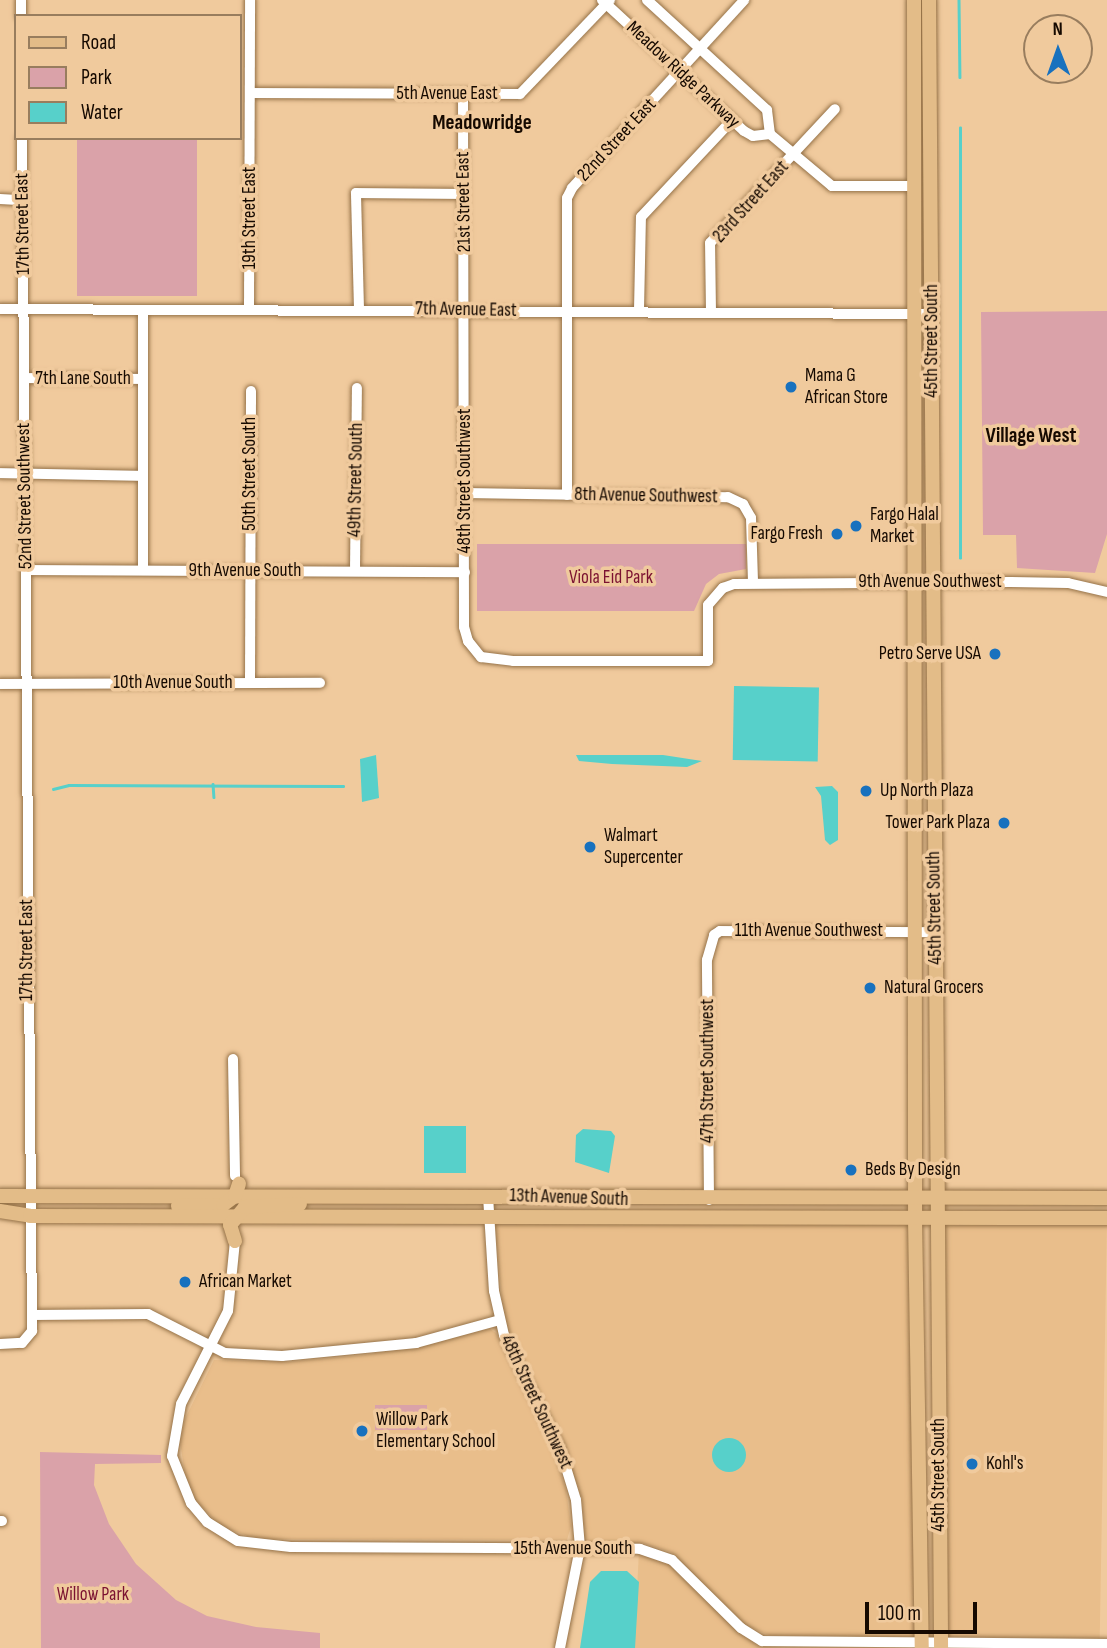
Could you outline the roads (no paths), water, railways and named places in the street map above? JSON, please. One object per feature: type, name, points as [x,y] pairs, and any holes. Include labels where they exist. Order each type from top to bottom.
[{"type":"main road","name":"45th Street South","points":[[914,0],[914,1030],[922,1645]]},
{"type":"main road","name":"45th Street South","points":[[929,0],[932,757],[939,1198],[941,1645]]},
{"type":"main road","points":[[914,664],[919,740],[926,754],[932,757]]},
{"type":"main road","points":[[914,756],[925,766],[929,829],[935,849]]},
{"type":"main road","points":[[914,972],[923,1024],[937,1030]]},
{"type":"main road","points":[[914,1030],[923,1032],[929,1047],[937,1124]]},
{"type":"main road","points":[[0,1196],[212,1195],[236,1185]]},
{"type":"main road","points":[[0,1212],[30,1216],[140,1216],[166,1206],[223,1205],[236,1185]]},
{"type":"main road","name":"13th Avenue South","points":[[236,1185],[259,1196],[709,1200],[1107,1198]]},
{"type":"main road","points":[[235,1241],[232,1221],[251,1206],[296,1205],[332,1196]]},
{"type":"main road","points":[[616,1216],[698,1210],[706,1208],[709,1200]]},
{"type":"main road","points":[[1043,1218],[1107,1210]]},
{"type":"main road","name":"13th Avenue South","points":[[140,1216],[198,1216],[232,1221],[257,1216],[1107,1218]]},
{"type":"main road","points":[[235,1241],[243,1223],[257,1216]]},
{"type":"main road","points":[[917,1310],[926,1406],[939,1415]]},
{"type":"main road","points":[[919,1416],[932,1429],[934,1500],[939,1512]]},
{"type":"main road","points":[[921,1517],[932,1520],[933,1551],[940,1571]]},
{"type":"street","name":"19th Street East","points":[[248,310],[250,0]]},
{"type":"street","name":"Meadow Ridge Parkway","points":[[647,0],[767,110],[770,134],[832,186],[915,186]]},
{"type":"street","name":"22nd Street East","points":[[567,495],[567,198],[572,188],[744,0]]},
{"type":"street","name":"5th Avenue East","points":[[250,93],[520,94],[606,1]]},
{"type":"street","name":"Meadow Ridge Parkway","points":[[606,1],[732,120],[753,136],[770,134]]},
{"type":"street","name":"21st Street East","points":[[463,94],[466,310]]},
{"type":"street","name":"23rd Street East","points":[[711,312],[710,243],[835,109]]},
{"type":"street","points":[[639,310],[640,217],[732,120]]},
{"type":"street","name":"17th Street East","points":[[22,140],[24,309]]},
{"type":"street","points":[[359,309],[356,194],[463,194]]},
{"type":"street","points":[[0,199],[22,200]]},
{"type":"street","name":"7th Avenue East","points":[[0,309],[639,310],[932,314]]},
{"type":"street","name":"52nd Street Southwest","points":[[24,309],[27,683]]},
{"type":"street","name":"48th Street Southwest","points":[[466,310],[465,634],[473,650],[502,660],[708,661],[708,605],[723,588],[753,583]]},
{"type":"street","points":[[143,311],[143,570]]},
{"type":"street","name":"7th Lane South","points":[[24,378],[143,379]]},
{"type":"street","name":"49th Street South","points":[[355,571],[357,388]]},
{"type":"street","name":"50th Street South","points":[[250,684],[251,391]]},
{"type":"street","points":[[0,473],[143,475]]},
{"type":"street","name":"8th Avenue Southwest","points":[[465,493],[736,500],[751,518],[753,583]]},
{"type":"street","name":"9th Avenue South","points":[[26,570],[464,572]]},
{"type":"street","name":"9th Avenue Southwest","points":[[753,583],[1068,583],[1107,591]]},
{"type":"street","name":"17th Street East","points":[[27,683],[32,1315]]},
{"type":"street","name":"10th Avenue South","points":[[0,684],[320,684]]},
{"type":"street","name":"11th Avenue Southwest","points":[[709,943],[720,931],[935,932]]},
{"type":"street","name":"47th Street Southwest","points":[[709,943],[709,1200]]},
{"type":"street","points":[[233,1059],[236,1185]]},
{"type":"street","name":"48th Street Southwest","points":[[488,1196],[500,1320],[510,1349],[565,1460],[576,1500],[580,1548],[560,1648]]},
{"type":"street","name":"15th Avenue South","points":[[235,1241],[228,1311],[214,1347],[181,1404],[173,1438],[176,1474],[207,1522],[238,1541],[291,1548],[580,1548],[660,1553],[685,1571],[741,1628],[762,1640],[922,1645],[1107,1644]]},
{"type":"street","points":[[0,1344],[27,1341],[32,1315],[148,1314],[214,1347],[255,1355],[337,1353],[416,1343],[500,1320]]},
{"type":"water","points":[[734,686],[819,687],[818,761],[733,760]]},
{"type":"water","points":[[376,755],[379,798],[362,802],[360,759]]},
{"type":"water","points":[[576,755],[663,755],[702,761],[687,767],[612,764],[579,761]]},
{"type":"water","points":[[832,786],[838,792],[838,840],[830,845],[825,840],[821,796],[815,787]]},
{"type":"water","points":[[424,1126],[466,1126],[466,1173],[424,1173]]},
{"type":"water","points":[[583,1129],[611,1131],[615,1136],[609,1173],[575,1162],[576,1135]]},
{"type":"water","points":[[729,1438],[741,1443],[746,1455],[741,1467],[729,1472],[717,1467],[712,1455],[717,1443]]},
{"type":"water","points":[[601,1571],[627,1571],[639,1582],[635,1648],[580,1648],[590,1582]]},
{"type":"waterway","points":[[959,0],[960,77]]},
{"type":"waterway","points":[[960,128],[960,558]]},
{"type":"waterway","points":[[213,784],[214,797]]},
{"type":"waterway","points":[[53,789],[69,785],[343,786]]},
{"type":"place","name":"Mama G African Store","points":[[791,387]]},
{"type":"place","name":"Fargo Halal Market","points":[[856,526]]},
{"type":"place","name":"Fargo Fresh","points":[[837,534]]},
{"type":"place","name":"Petro Serve USA","points":[[995,654]]},
{"type":"place","name":"Up North Plaza","points":[[866,791]]},
{"type":"place","name":"Tower Park Plaza","points":[[1004,823]]},
{"type":"place","name":"Walmart Supercenter","points":[[590,847]]},
{"type":"place","name":"Natural Grocers","points":[[870,988]]},
{"type":"place","name":"Beds By Design","points":[[851,1170]]},
{"type":"place","name":"African Market","points":[[185,1282]]},
{"type":"place","name":"Willow Park Elementary School","points":[[362,1431]]},
{"type":"place","name":"Kohl's","points":[[972,1464]]},
{"type":"district","name":"Meadowridge","points":[[482,123]]},
{"type":"district","name":"Village West","points":[[1031,436]]},
{"type":"park label","name":"Viola Eid Park","points":[[611,578]]},
{"type":"park label","name":"Willow Park","points":[[93,1595]]}]
